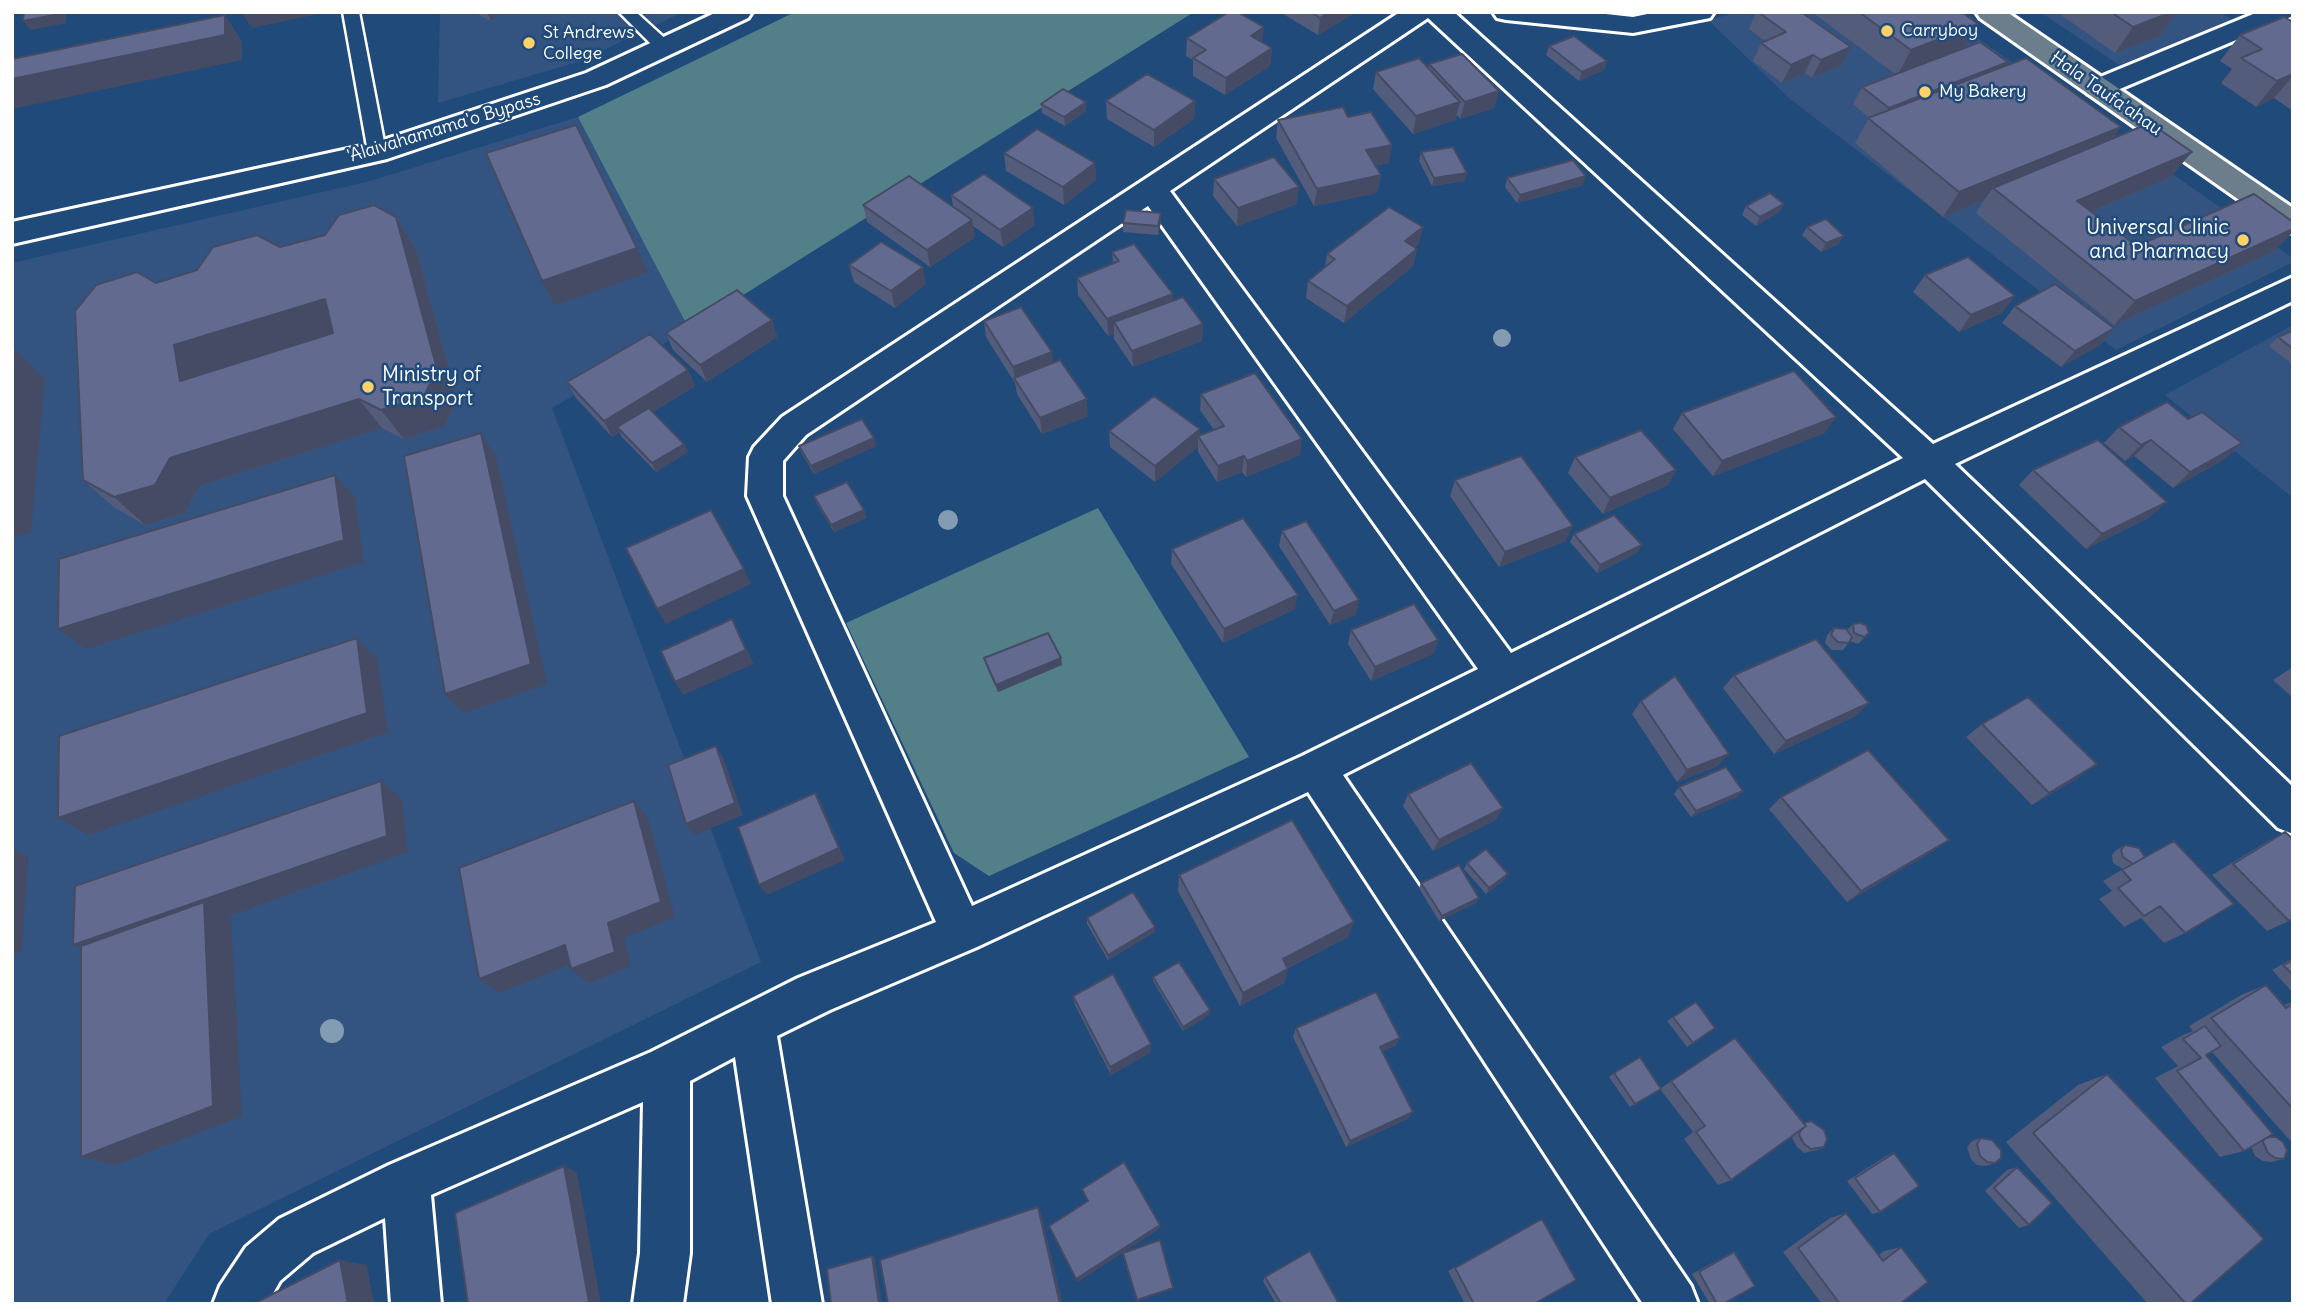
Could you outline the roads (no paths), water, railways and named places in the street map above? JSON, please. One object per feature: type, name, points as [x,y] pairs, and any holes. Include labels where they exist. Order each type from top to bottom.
[{"type":"main road","name":"Hala Taufa'ahau","points":[[1989,12],[2293,223]]},
{"type":"street","name":"'Alaivahamama'o Bypass","points":[[12,233],[377,152],[596,79],[739,12]]},
{"type":"street","points":[[962,932],[765,496],[766,457],[794,426],[1419,12]]},
{"type":"street","points":[[1438,12],[1929,461],[2293,815]]},
{"type":"street","points":[[1506,12],[1633,25],[1701,12]]},
{"type":"street","points":[[2098,88],[2282,12]]},
{"type":"street","points":[[1153,190],[1504,674]]},
{"type":"street","points":[[238,1304],[263,1264],[296,1236],[406,1182],[667,1068],[814,993],[962,932],[1316,769],[1929,461],[2293,288]]},
{"type":"street","points":[[1316,769],[1673,1304]]},
{"type":"street","points":[[752,1024],[797,1304]]},
{"type":"street","points":[[658,1304],[665,1253],[667,1068]]},
{"type":"street","points":[[406,1182],[416,1304]]},
{"type":"lane","points":[[351,12],[377,152]]},
{"type":"lane","points":[[627,12],[664,47]]},
{"type":"place","name":"Carryboy","points":[[1887,31]]},
{"type":"place","name":"St Andrews College","points":[[529,43]]},
{"type":"place","name":"My Bakery","points":[[1925,92]]},
{"type":"place","name":"Universal Clinic and Pharmacy","points":[[2243,240]]},
{"type":"place","name":"Ministry of Transport","points":[[368,387]]}]
